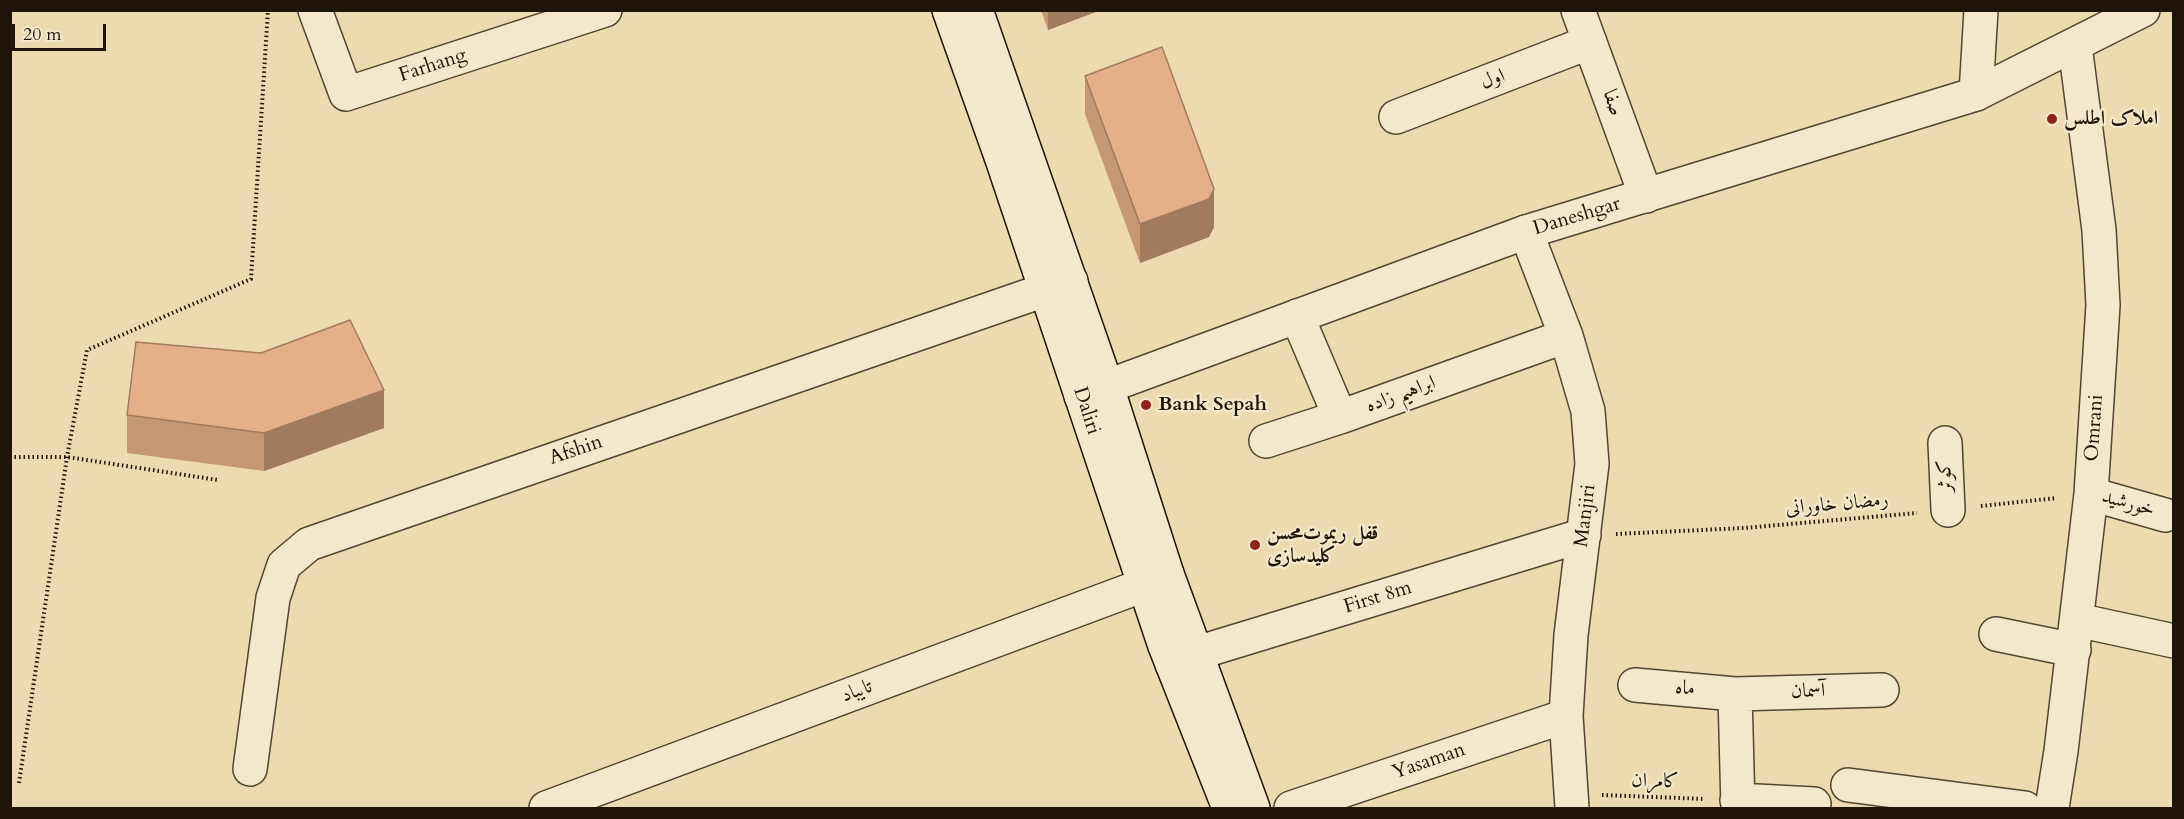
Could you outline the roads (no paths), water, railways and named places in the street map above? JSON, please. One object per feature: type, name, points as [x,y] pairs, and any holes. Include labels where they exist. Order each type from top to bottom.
[{"type":"street","name":"Farhang","points":[[315,10],[346,94],[605,10]]},
{"type":"street","name":"Daliri","points":[[949,10],[1058,285]]},
{"type":"street","name":"Daliri","points":[[976,10],[1058,285],[1156,580],[1185,659],[1229,808]]},
{"type":"street","points":[[1976,94],[1981,10]]},
{"type":"street","name":"Daneshgar","points":[[1094,392],[1526,232],[1976,94],[2143,10]]},
{"type":"street","name":"اول","points":[[1396,117],[1589,21]]},
{"type":"street","name":"صفا","points":[[1589,21],[1646,196]]},
{"type":"street","name":"Omrani","points":[[2052,808],[2091,494],[2103,305],[2099,230],[2075,46]]},
{"type":"street","name":"Manjiri","points":[[1526,232],[1566,336],[1588,411],[1592,464],[1571,635],[1566,716],[1571,801]]},
{"type":"street","name":"Afshin","points":[[250,769],[273,598],[284,565],[309,544],[1058,285]]},
{"type":"street","name":"ابراهیم زاده","points":[[1297,316],[1340,417],[1566,336]]},
{"type":"street","points":[[1266,441],[1340,417]]},
{"type":"street","name":"کوثر","points":[[1945,443],[1948,510]]},
{"type":"street","name":"خورشید","points":[[2091,494],[2165,515]]},
{"type":"street","name":"First 8m","points":[[1185,659],[1584,535]]},
{"type":"street","name":"تایباد","points":[[546,808],[1156,580]]},
{"type":"street","points":[[1996,634],[2075,635],[2174,641]]},
{"type":"street","name":"Daliri","points":[[1185,659],[1253,808]]},
{"type":"street","name":"ماه","points":[[1635,685],[1735,694]]},
{"type":"street","name":"آسمان","points":[[1735,694],[1882,690]]},
{"type":"street","points":[[1735,694],[1737,804],[1814,804]]},
{"type":"street","name":"Yasaman","points":[[1291,808],[1566,716]]},
{"type":"street","points":[[1848,785],[2025,808]]},
{"type":"place","name":"املاک اطلس","points":[[2052,119]]},
{"type":"place","name":"Bank Sepah","points":[[1146,405]]},
{"type":"place","name":"قفل ریموت‌محسن کلیدسازی","points":[[1255,545]]}]
